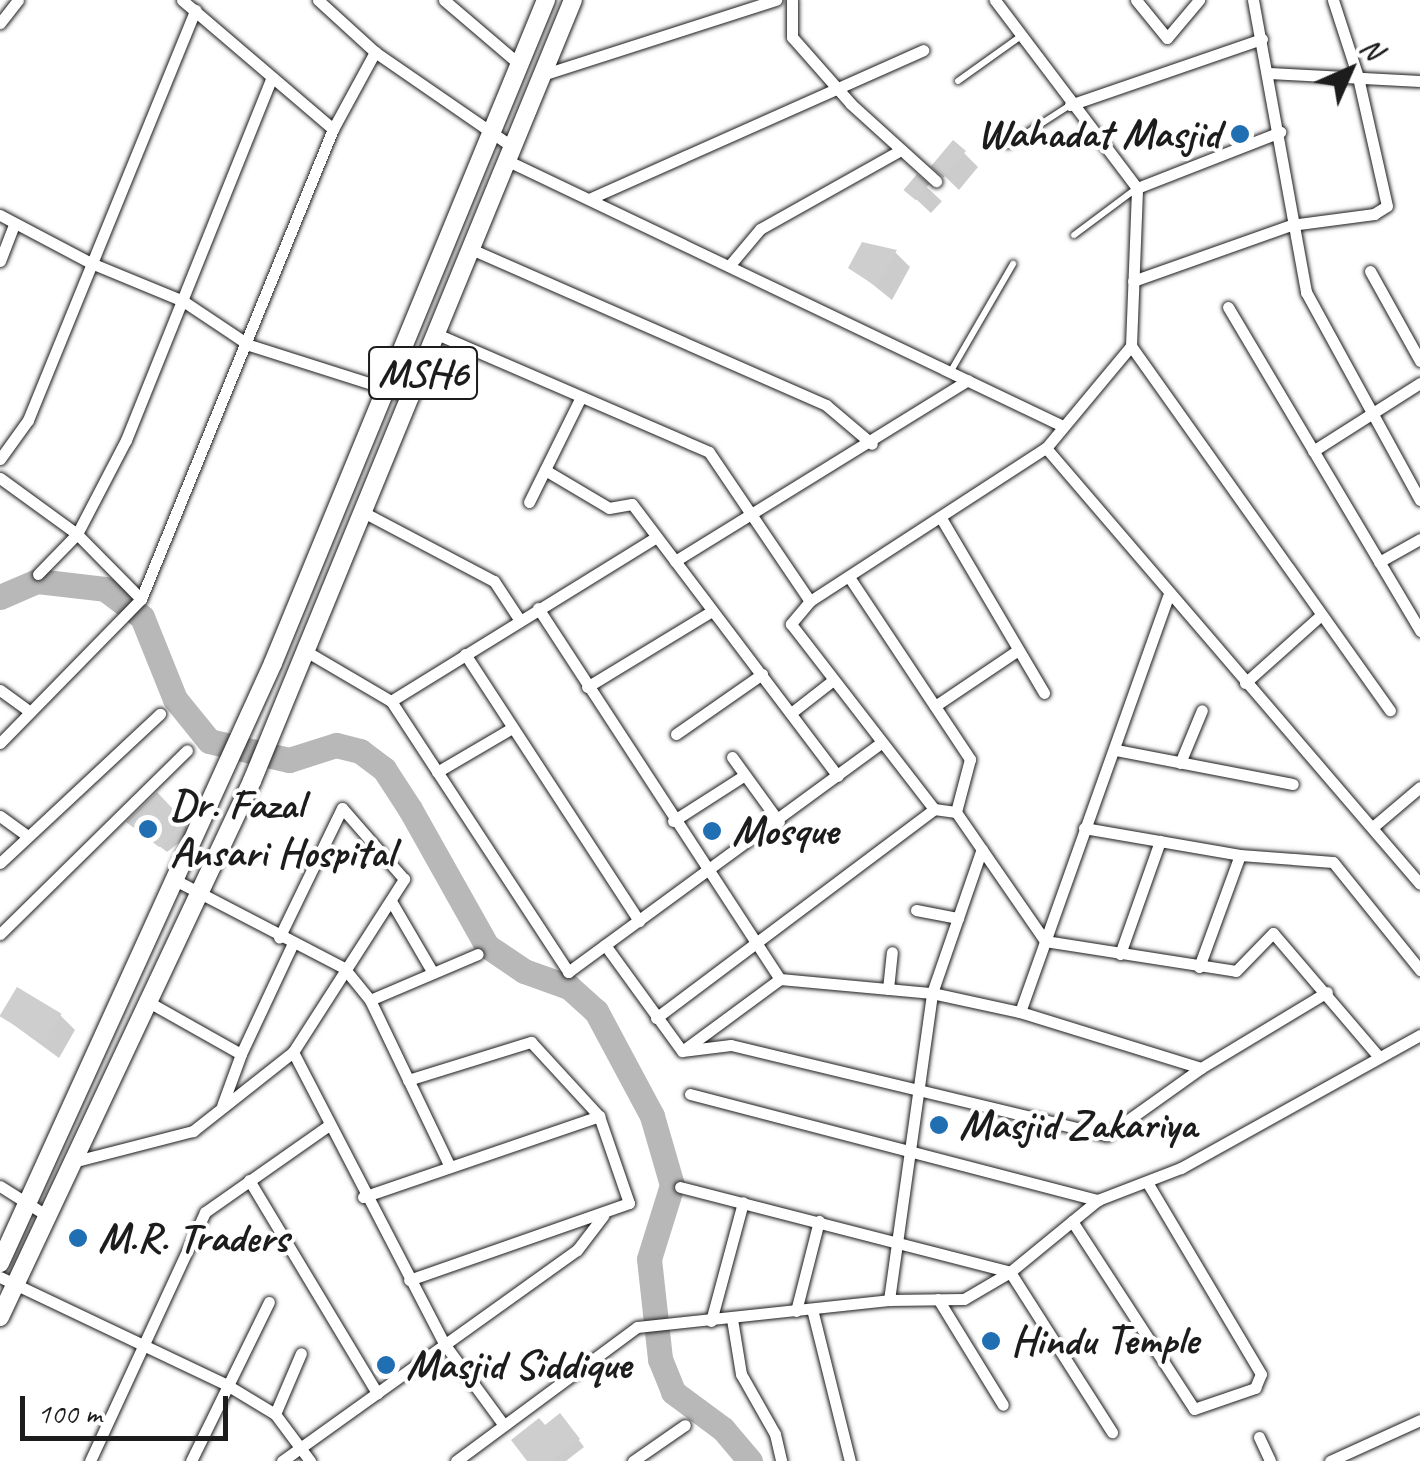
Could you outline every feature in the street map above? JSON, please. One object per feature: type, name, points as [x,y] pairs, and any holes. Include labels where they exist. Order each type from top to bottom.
[{"type":"main road","name":"MSH6","points":[[0,1263],[175,880],[390,390],[546,0]]},
{"type":"main road","name":"MSH6","points":[[0,1317],[8,1281],[50,1218],[145,1000],[252,780],[440,335],[508,153],[573,0]]},
{"type":"street","points":[[0,22],[18,0]]},
{"type":"street","points":[[182,0],[333,130]]},
{"type":"street","points":[[318,0],[375,52],[491,132],[508,153],[589,199],[1063,426]]},
{"type":"street","points":[[444,0],[519,64]]},
{"type":"street","points":[[539,76],[776,0]]},
{"type":"street","points":[[792,0],[788,30],[840,86],[851,104],[936,181]]},
{"type":"street","points":[[995,0],[1070,105],[1137,188],[1132,346],[1390,710]]},
{"type":"street","points":[[1136,0],[1166,38],[1199,0]]},
{"type":"street","points":[[1253,0],[1306,292],[1420,500]]},
{"type":"street","points":[[1134,281],[1292,225],[1374,214],[1387,206],[1358,77],[1332,0]]},
{"type":"street","points":[[0,459],[28,420],[195,10]]},
{"type":"street","points":[[1070,105],[1262,39]]},
{"type":"street","points":[[589,199],[923,50]]},
{"type":"street","points":[[0,743],[138,602],[249,345],[333,130],[375,52]]},
{"type":"street","points":[[1269,74],[1420,80]]},
{"type":"street","points":[[38,574],[77,534],[126,440],[272,78]]},
{"type":"street","points":[[1137,188],[1280,132]]},
{"type":"street","points":[[729,266],[760,228],[902,150]]},
{"type":"street","points":[[0,215],[92,263],[184,301],[249,345],[413,397]]},
{"type":"street","points":[[0,262],[14,224]]},
{"type":"street","points":[[471,249],[826,405],[872,444]]},
{"type":"street","points":[[1370,271],[1420,361]]},
{"type":"street","points":[[1228,307],[1420,631]]},
{"type":"street","points":[[440,335],[709,452],[810,601]]},
{"type":"street","points":[[1132,346],[1046,448],[810,601],[792,624],[880,744],[934,809],[956,812],[1045,940],[1199,968],[1236,970],[1273,933],[1378,1056]]},
{"type":"street","points":[[675,561],[872,444],[968,380]]},
{"type":"street","points":[[1314,451],[1420,384]]},
{"type":"street","points":[[529,502],[581,397]]},
{"type":"street","points":[[1046,448],[1168,597],[1374,826],[1420,883]]},
{"type":"street","points":[[545,470],[609,508],[632,504],[838,776]]},
{"type":"street","points":[[0,478],[77,534],[138,602]]},
{"type":"street","points":[[363,512],[494,581],[519,619]]},
{"type":"street","points":[[941,518],[1044,693]]},
{"type":"street","points":[[391,701],[657,537]]},
{"type":"street","points":[[1379,562],[1420,538]]},
{"type":"street","points":[[849,577],[970,759],[956,812]]},
{"type":"street","points":[[1020,1012],[1168,597]]},
{"type":"street","points":[[538,608],[672,821],[780,979]]},
{"type":"street","points":[[587,688],[712,611]]},
{"type":"street","points":[[1245,683],[1321,615]]},
{"type":"street","points":[[304,650],[391,701],[568,972],[779,822],[880,744]]},
{"type":"street","points":[[935,706],[1018,650]]},
{"type":"street","points":[[464,654],[638,921]]},
{"type":"street","points":[[676,734],[762,674]]},
{"type":"street","points":[[791,714],[832,681]]},
{"type":"street","points":[[0,690],[29,711]]},
{"type":"street","points":[[1180,763],[1202,710]]},
{"type":"street","points":[[0,863],[160,714]]},
{"type":"street","points":[[437,772],[512,728]]},
{"type":"street","points":[[0,934],[187,750]]},
{"type":"street","points":[[1116,750],[1293,784]]},
{"type":"street","points":[[732,757],[779,822]]},
{"type":"street","points":[[672,821],[746,775]]},
{"type":"street","points":[[1374,826],[1420,787]]},
{"type":"street","points":[[76,1161],[192,1131],[293,1052],[404,879],[342,808],[279,938]]},
{"type":"street","points":[[656,1018],[934,809]]},
{"type":"street","points":[[0,816],[28,836]]},
{"type":"street","points":[[1084,828],[1240,855],[1333,862],[1420,970]]},
{"type":"street","points":[[1120,954],[1160,842]]},
{"type":"street","points":[[889,1300],[932,994],[982,849]]},
{"type":"street","points":[[1199,968],[1240,855]]},
{"type":"street","points":[[175,880],[292,945],[344,968],[370,1000],[448,1163]]},
{"type":"street","points":[[391,901],[433,973]]},
{"type":"street","points":[[916,910],[958,918]]},
{"type":"street","points":[[222,1108],[241,1054],[292,945]]},
{"type":"street","points":[[605,945],[682,1052]]},
{"type":"street","points":[[888,989],[892,952]]},
{"type":"street","points":[[370,1000],[478,954]]},
{"type":"street","points":[[682,1052],[780,979],[932,994],[1020,1012],[1202,1068]]},
{"type":"street","points":[[682,1052],[731,1045],[1107,1135],[1202,1068],[1327,992]]},
{"type":"street","points":[[145,1000],[241,1054]]},
{"type":"street","points":[[458,1460],[637,1327],[889,1300],[964,1299],[1010,1272],[1098,1200],[1147,1182],[1420,1035]]},
{"type":"street","points":[[408,1080],[531,1042],[599,1116],[629,1203],[410,1280]]},
{"type":"street","points":[[293,1052],[363,1197],[445,1345],[504,1424]]},
{"type":"street","points":[[690,1094],[910,1147],[1098,1200]]},
{"type":"street","points":[[363,1197],[448,1163],[599,1116]]},
{"type":"street","points":[[90,1461],[206,1212],[328,1126]]},
{"type":"street","points":[[248,1180],[376,1394]]},
{"type":"street","points":[[1072,1221],[1194,1409],[1255,1388],[1261,1374],[1147,1182]]},
{"type":"street","points":[[0,1186],[50,1218]]},
{"type":"street","points":[[680,1187],[1010,1272],[1112,1432]]},
{"type":"street","points":[[710,1321],[743,1202]]},
{"type":"street","points":[[282,1461],[577,1250],[604,1214]]},
{"type":"street","points":[[796,1311],[819,1221]]},
{"type":"street","points":[[8,1281],[227,1385],[275,1414],[310,1461]]},
{"type":"street","points":[[938,1299],[1003,1404]]},
{"type":"street","points":[[191,1461],[269,1302]]},
{"type":"street","points":[[812,1309],[850,1461]]},
{"type":"street","points":[[732,1319],[744,1380],[775,1434],[781,1461]]},
{"type":"street","points":[[275,1414],[301,1353]]},
{"type":"street","points":[[1330,1461],[1355,1456],[1420,1420]]},
{"type":"street","points":[[633,1461],[685,1425]]},
{"type":"street","points":[[1259,1437],[1270,1461]]},
{"type":"lane","points":[[958,81],[1020,36]]},
{"type":"lane","points":[[1008,145],[1070,105]]},
{"type":"lane","points":[[1074,235],[1137,188]]},
{"type":"lane","points":[[950,372],[1013,264]]},
{"type":"building","points":[[953,140],[966,151],[944,178],[931,167]]},
{"type":"building","points":[[917,174],[929,184],[916,200],[904,190]]},
{"type":"building","points":[[862,242],[897,250],[877,287],[848,268]]},
{"type":"building","points":[[157,792],[188,825],[159,847],[126,822]]},
{"type":"building","points":[[17,987],[62,1014],[44,1043],[0,1016]]},
{"type":"building","points":[[560,1413],[580,1439],[551,1461],[527,1461],[511,1440],[539,1418],[545,1425]]},
{"type":"waterway","points":[[0,597],[37,581],[105,589],[142,617],[175,699],[209,741],[289,760],[336,745],[360,751],[384,769],[487,946],[524,971],[569,987],[596,1011],[652,1116],[672,1185],[649,1259],[660,1359],[673,1392],[723,1429],[750,1461]]},
{"type":"place","name":"Wahadat Masjid","points":[[1240,134]]},
{"type":"place","name":"Dr. Fazal Ansari Hospital","points":[[148,829]]},
{"type":"place","name":"Mosque","points":[[712,831]]},
{"type":"place","name":"Masjid Zakariya","points":[[939,1125]]},
{"type":"place","name":"M.R. Traders","points":[[78,1238]]},
{"type":"place","name":"Hindu Temple","points":[[991,1341]]},
{"type":"place","name":"Masjid Siddique","points":[[386,1365]]}]
